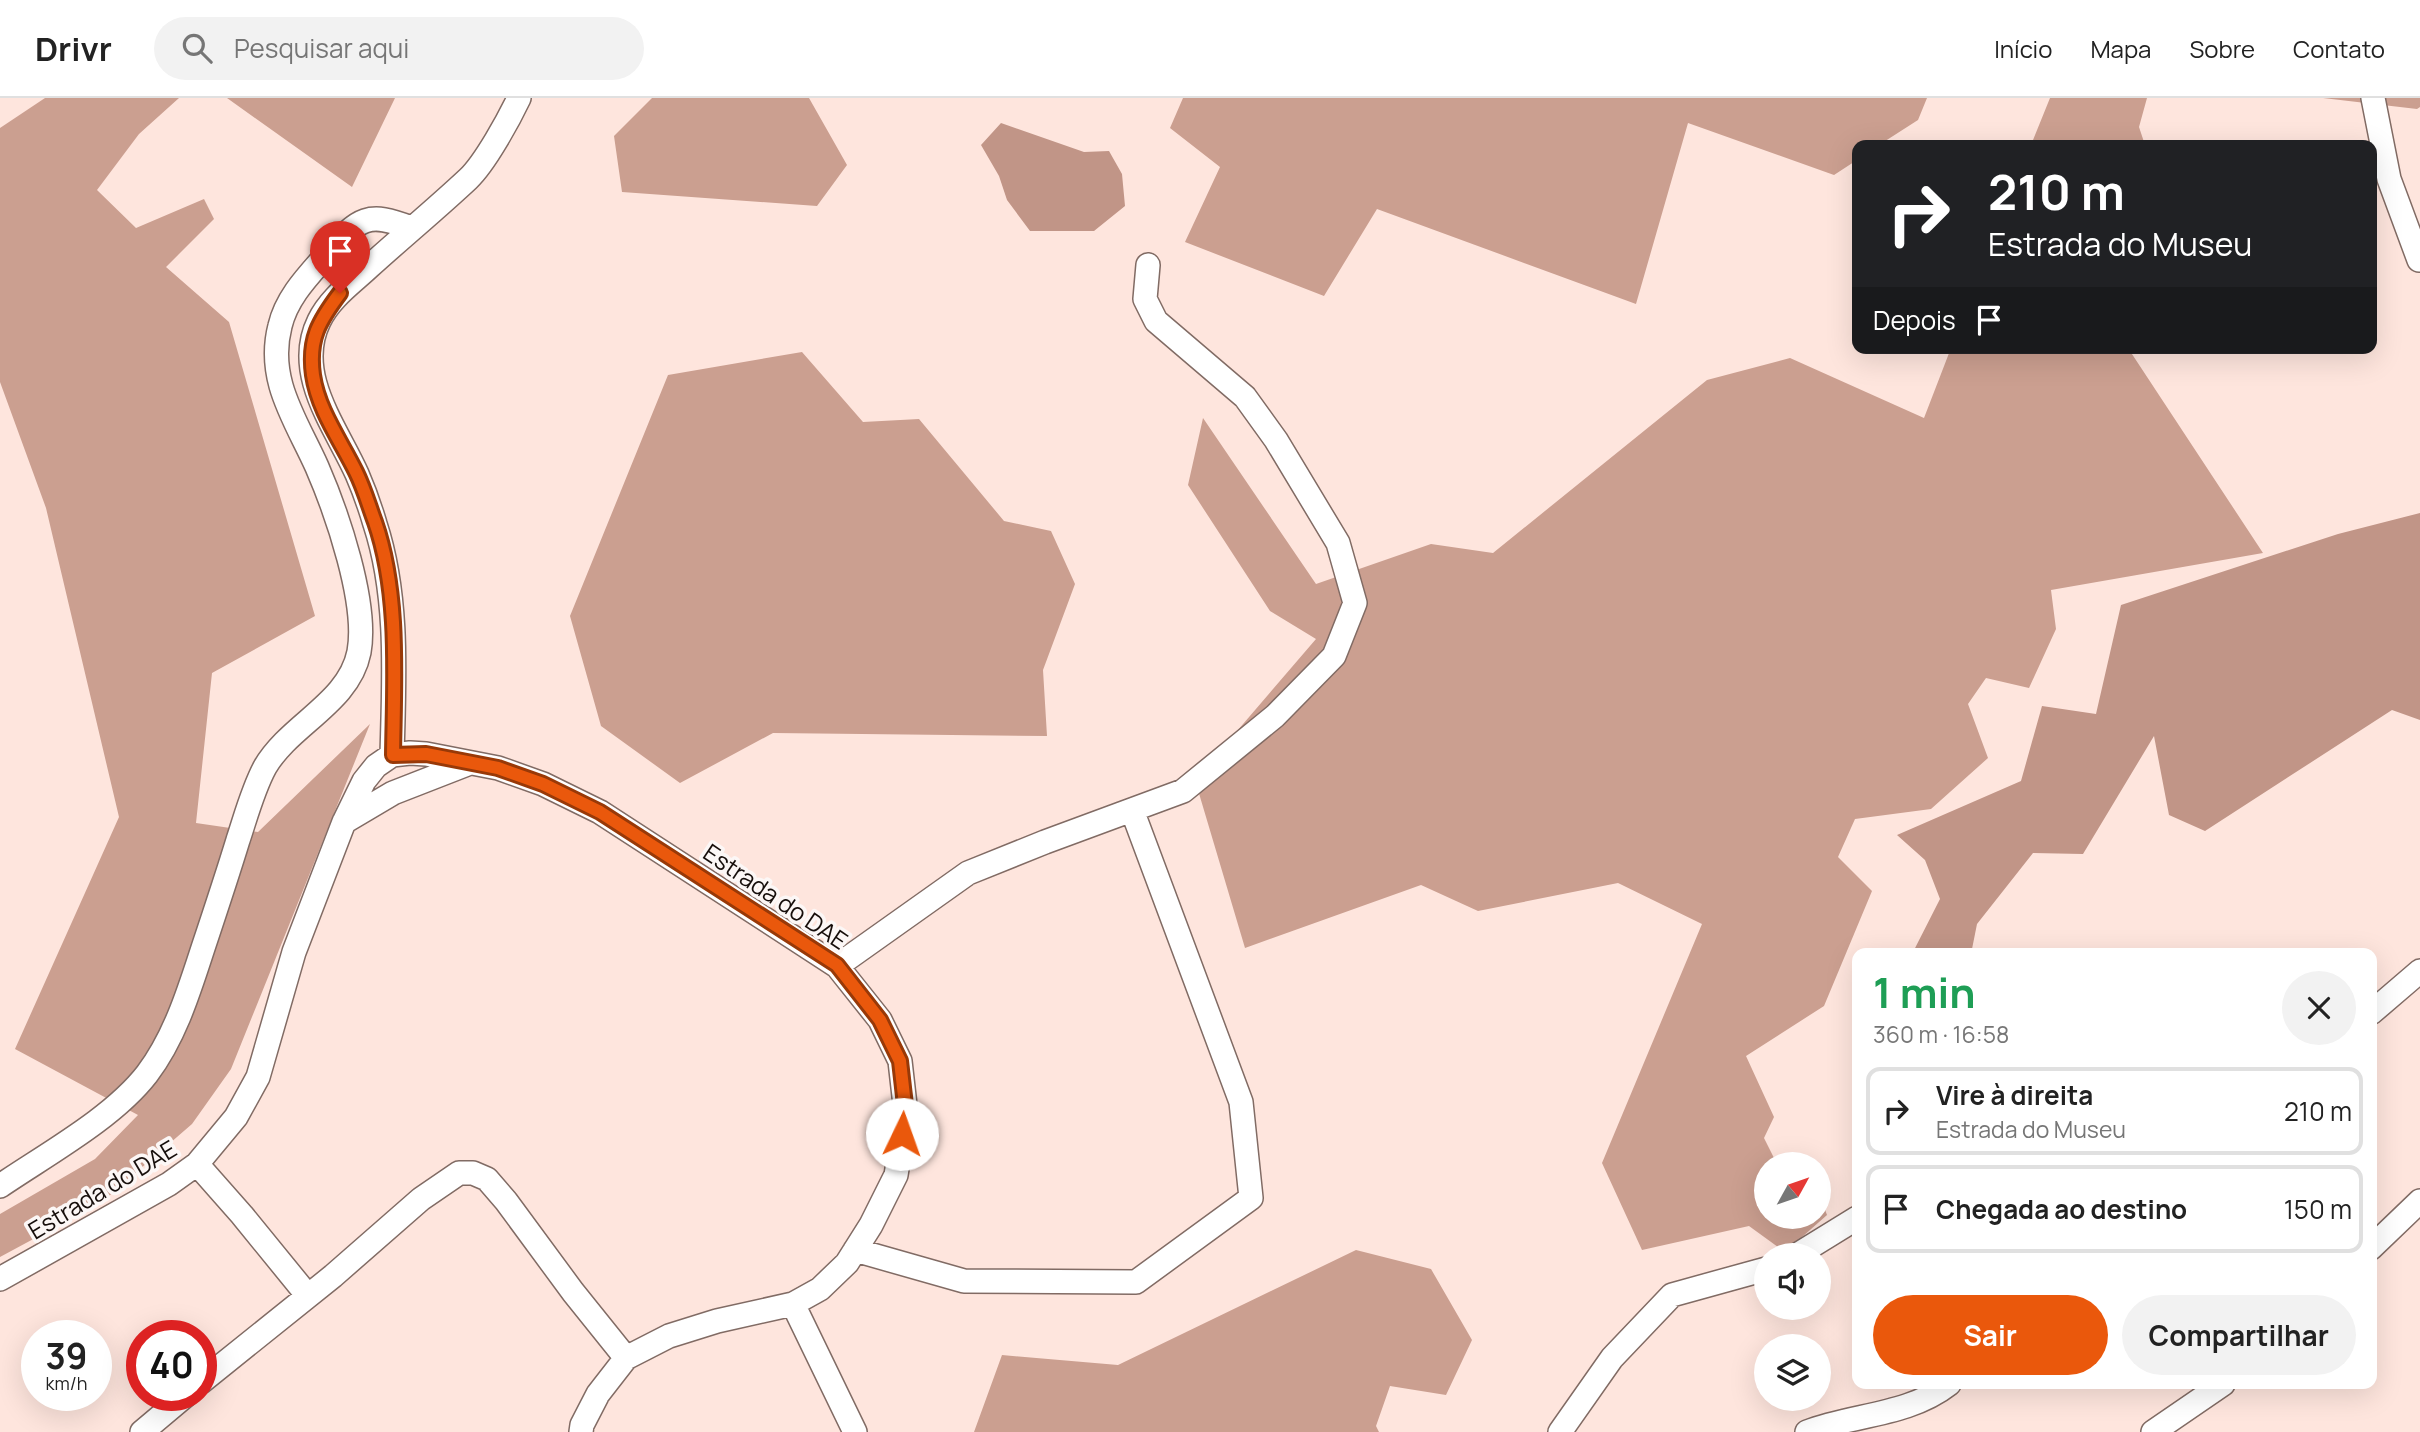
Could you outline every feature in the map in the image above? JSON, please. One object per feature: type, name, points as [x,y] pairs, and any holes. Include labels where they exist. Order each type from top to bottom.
[{"type":"street","points":[[393,755],[394,662],[388,579],[376,527],[357,474],[322,407],[313,377],[312,348],[319,321],[340,293],[471,176],[519,98]]},
{"type":"street","points":[[2373,98],[2389,179],[2419,260]]},
{"type":"street","points":[[0,1186],[103,1117],[147,1074],[167,1041],[187,997],[250,803],[265,767],[286,739],[333,698],[351,675],[359,655],[361,631],[351,568],[335,511],[282,393],[275,357],[280,324],[293,293],[339,240],[359,224],[374,217],[411,228]]},
{"type":"street","points":[[837,965],[968,873],[1184,791],[1275,716],[1334,656],[1355,603],[1338,543],[1276,440],[1245,397],[1156,321],[1145,299],[1148,265]]},
{"type":"street","name":"Estrada do DAE","points":[[0,1279],[170,1184],[197,1164],[236,1116],[258,1077],[294,951],[344,822],[364,781],[376,766],[393,755],[426,754],[498,768],[543,784],[600,812],[837,965],[880,1020],[900,1061],[906,1114],[896,1175],[871,1225],[847,1263],[820,1289],[793,1304],[717,1321],[669,1336],[626,1358],[598,1394],[580,1432]]},
{"type":"street","points":[[344,822],[393,793],[470,763]]},
{"type":"street","points":[[855,1250],[964,1281],[1136,1282],[1251,1198],[1241,1102],[1132,810]]},
{"type":"street","points":[[2377,1008],[2420,971]]},
{"type":"street","points":[[197,1164],[308,1296]]},
{"type":"street","points":[[217,1369],[308,1296],[421,1199],[459,1173],[473,1173],[487,1179],[626,1358]]},
{"type":"street","points":[[2377,1242],[2420,1201]]},
{"type":"street","points":[[1816,1243],[1852,1221]]},
{"type":"street","points":[[1560,1432],[1612,1359],[1672,1295],[1754,1272]]},
{"type":"street","points":[[793,1304],[855,1432]]},
{"type":"street","points":[[1807,1432],[1889,1412],[1942,1389]]},
{"type":"street","points":[[2153,1432],[2216,1389]]},
{"type":"street","points":[[142,1432],[167,1411]]},
{"type":"shaded area","points":[[45,98],[179,98],[139,134],[97,190],[136,228],[204,199],[214,219],[166,267],[229,322],[315,616],[212,673],[196,823],[258,832],[370,724],[231,1069],[192,1124],[102,1202],[0,1257],[0,1214],[95,1159],[138,1115],[15,1049],[119,817],[46,508],[0,382],[0,128]]},
{"type":"shaded area","points":[[227,98],[395,98],[352,187]]},
{"type":"shaded area","points":[[652,98],[809,98],[847,165],[817,206],[622,192],[614,136]]},
{"type":"shaded area","points":[[1183,98],[1927,98],[1918,120],[1887,140],[1852,140],[1852,163],[1834,175],[1688,123],[1636,304],[1377,209],[1324,296],[1185,242],[1220,167],[1170,128]]},
{"type":"shaded area","points":[[2050,98],[2147,98],[2139,127],[2143,140],[2033,140]]},
{"type":"shaded area","points":[[2323,98],[2420,98],[2420,107],[2417,109]]},
{"type":"shaded area","points":[[1001,123],[1084,152],[1109,151],[1122,174],[1125,206],[1094,231],[1030,231],[1007,200],[999,176],[981,145]]},
{"type":"shaded area","points":[[802,352],[863,422],[919,419],[1004,521],[1051,531],[1075,584],[1043,670],[1047,736],[773,733],[680,783],[601,726],[570,616],[668,375]]},
{"type":"shaded area","points":[[1949,354],[2132,354],[2263,553],[2051,590],[2056,629],[2029,688],[1986,678],[1968,704],[1988,758],[1931,809],[1855,819],[1838,857],[1872,891],[1824,1006],[1746,1056],[1774,1117],[1764,1138],[1771,1152],[1754,1152],[1754,1229],[1811,1229],[1795,1243],[1773,1243],[1749,1226],[1642,1250],[1602,1163],[1702,924],[1618,883],[1478,911],[1421,885],[1245,948],[1195,780],[1316,639],[1270,611],[1188,485],[1203,418],[1316,584],[1431,544],[1493,553],[1707,380],[1790,358],[1924,418]]},
{"type":"shaded area","points":[[2420,513],[2420,720],[2392,710],[2205,831],[2169,815],[2154,736],[2083,854],[2033,853],[1977,924],[1972,948],[1915,948],[1940,899],[1925,860],[1897,835],[2021,781],[2042,706],[2096,714],[2121,605],[2338,534]]},
{"type":"shaded area","points":[[1356,1250],[1431,1269],[1472,1340],[1446,1395],[1390,1386],[1376,1426],[1379,1432],[974,1432],[1002,1355],[1118,1365]]},
{"type":"route","points":[[340,293],[319,321],[312,348],[313,377],[322,407],[357,474],[376,527],[388,579],[394,662],[393,755],[426,754],[498,768],[543,784],[600,812],[837,965],[880,1020],[900,1061],[906,1114],[902,1134]]}]
